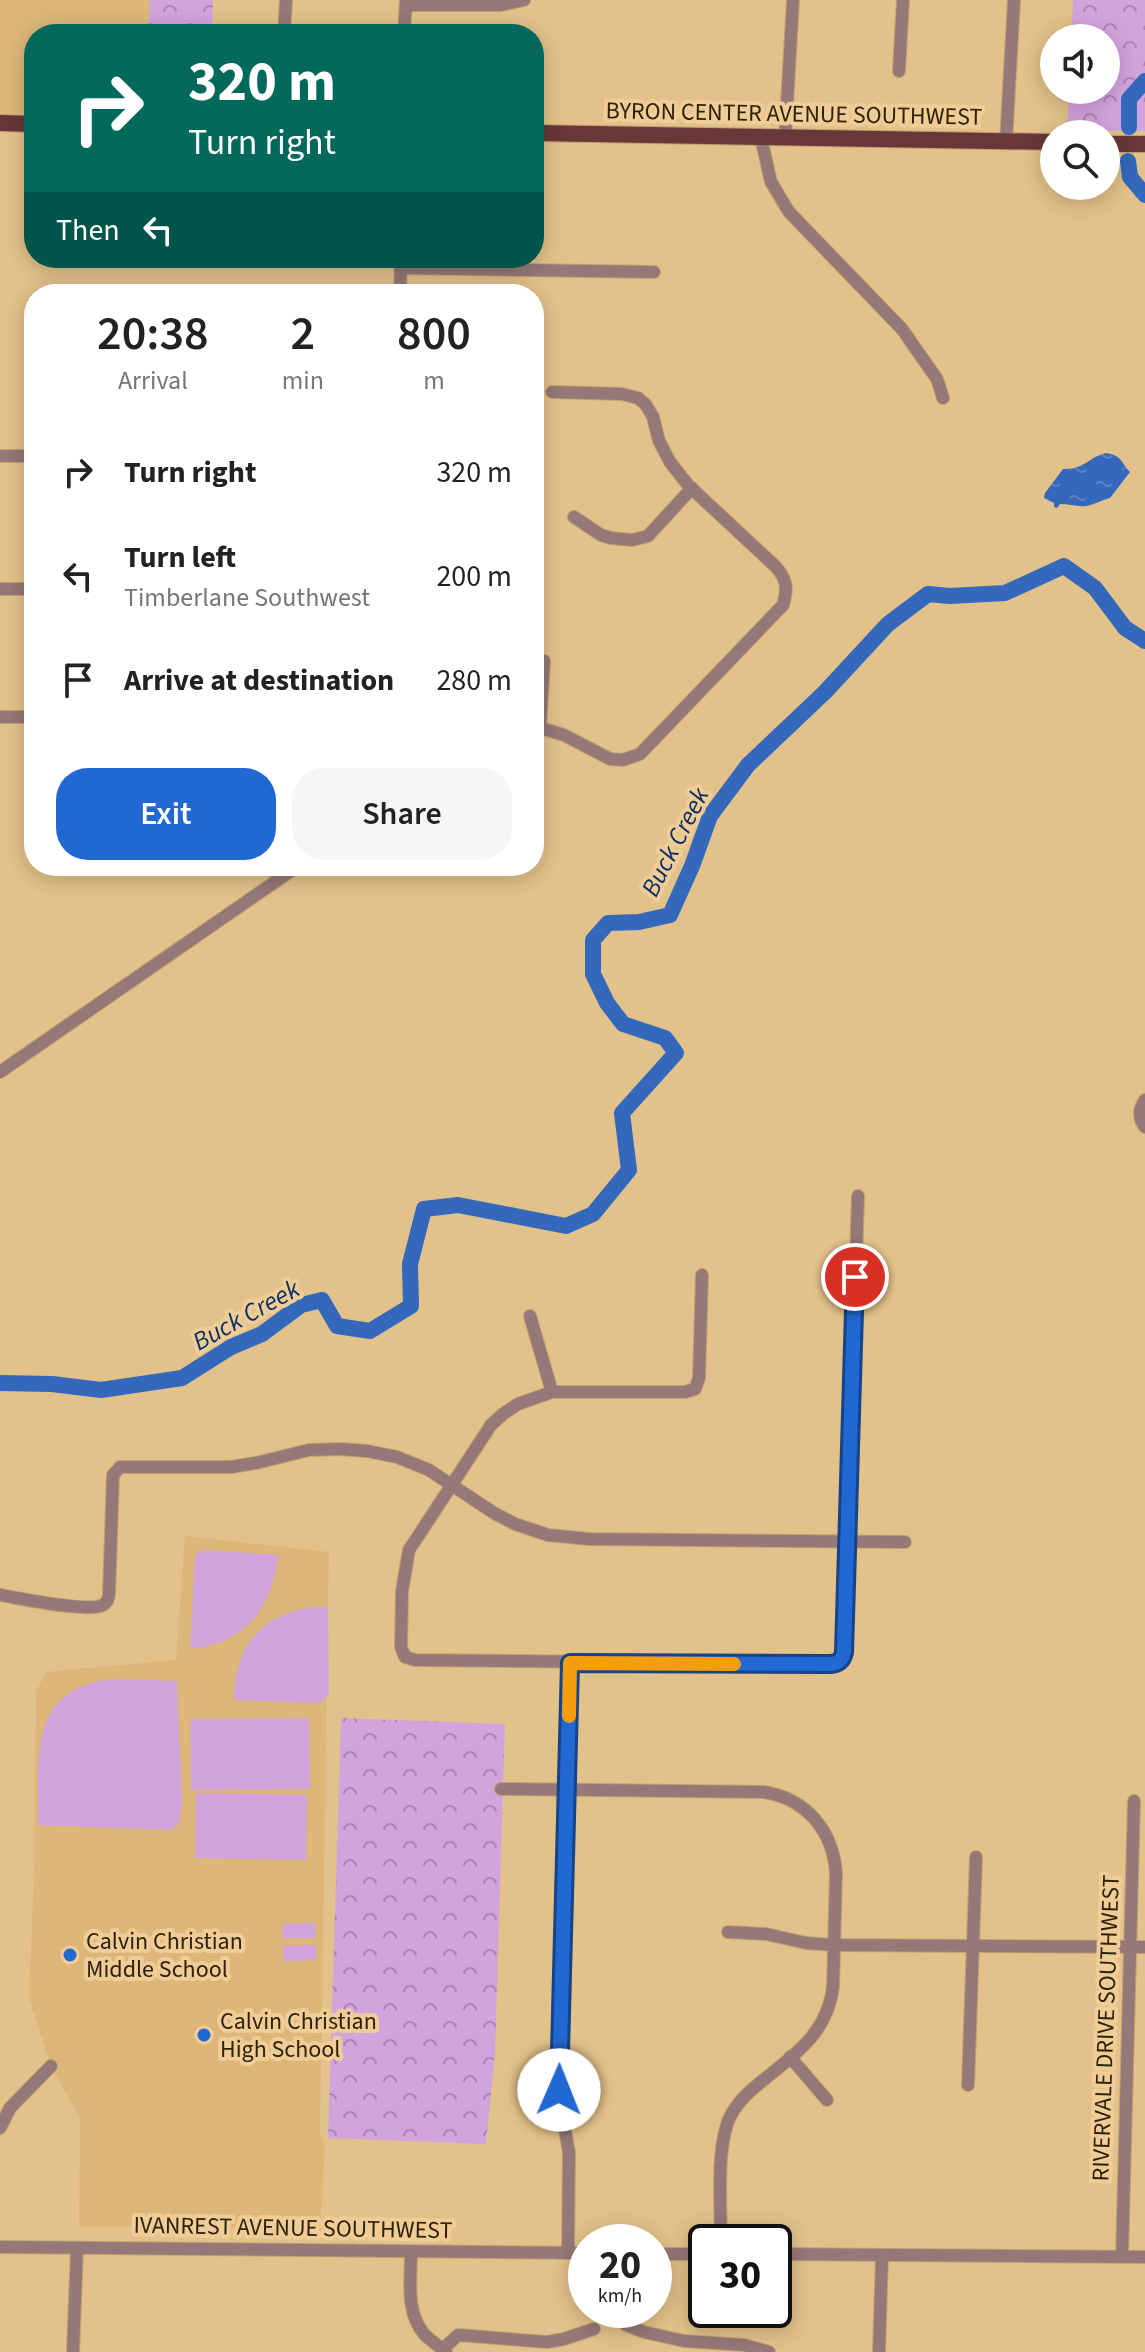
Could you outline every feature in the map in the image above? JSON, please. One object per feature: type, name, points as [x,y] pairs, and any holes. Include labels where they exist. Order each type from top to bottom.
[{"type":"main road","points":[[0,123],[24,124]]},
{"type":"main road","name":"BYRON CENTER AVENUE SOUTHWEST","points":[[544,133],[1040,142]]},
{"type":"main road","points":[[1120,144],[1145,144]]},
{"type":"street","points":[[285,24],[286,0]]},
{"type":"street","points":[[405,24],[406,2],[501,5],[524,0]]},
{"type":"street","points":[[785,139],[793,0]]},
{"type":"street","points":[[899,71],[903,0]]},
{"type":"street","points":[[1006,142],[1014,0]]},
{"type":"street","points":[[761,138],[771,182],[789,212],[902,329],[937,379],[943,398]]},
{"type":"street","points":[[542,268],[654,272]]},
{"type":"street","points":[[544,728],[610,759],[623,760],[640,754],[783,605],[787,590],[784,575],[692,488],[670,462],[659,441],[653,417],[638,398],[622,394],[552,392]]},
{"type":"street","points":[[0,456],[24,456]]},
{"type":"street","points":[[574,517],[601,535],[632,540],[648,536],[692,488]]},
{"type":"street","points":[[0,589],[24,589]]},
{"type":"street","points":[[0,717],[24,717]]},
{"type":"street","points":[[0,1072],[284,876]]},
{"type":"street","points":[[1145,1100],[1140,1113],[1145,1127]]},
{"type":"street","points":[[702,1275],[699,1378],[695,1389],[685,1392],[552,1392],[528,1400],[503,1414],[485,1433],[416,1538],[406,1560],[402,1580],[401,1647],[405,1657],[415,1660],[570,1663],[839,1662],[844,1652],[858,1196]]},
{"type":"street","points":[[530,1316],[552,1392]]},
{"type":"street","points":[[0,1595],[74,1606],[99,1606],[107,1601],[113,1475],[120,1467],[231,1467],[309,1450],[356,1449],[407,1460],[451,1483],[515,1524],[569,1538],[905,1542]]},
{"type":"street","points":[[568,2224],[569,2142],[559,2090],[570,1663]]},
{"type":"street","points":[[501,1789],[758,1791],[796,1802],[826,1832],[836,1873],[833,1987],[828,2011],[817,2032],[743,2098],[728,2121],[722,2150],[721,2224]]},
{"type":"street","name":"RIVERVALE DRIVE SOUTHWEST","points":[[1122,2256],[1134,1801]]},
{"type":"street","points":[[968,2085],[976,1857]]},
{"type":"street","points":[[728,1932],[773,1935],[806,1943],[834,1945],[1145,1947]]},
{"type":"street","points":[[790,2057],[827,2100]]},
{"type":"street","points":[[0,2128],[10,2108],[51,2066]]},
{"type":"street","points":[[0,2097],[10,2108]]},
{"type":"street","name":"IVANREST AVENUE SOUTHWEST","points":[[0,2247],[568,2253]]},
{"type":"street","points":[[73,2352],[77,2249]]},
{"type":"street","points":[[411,2252],[414,2314],[424,2334],[444,2351],[452,2340],[462,2335],[547,2342],[594,2329]]},
{"type":"street","points":[[792,2254],[1145,2257]]},
{"type":"street","points":[[879,2352],[882,2255]]},
{"type":"street","points":[[631,2328],[689,2347],[744,2345],[769,2352]]},
{"type":"shaded area","points":[[0,0],[150,0],[149,24],[24,24],[24,114],[0,114]]},
{"type":"shaded area","points":[[185,1536],[329,1552],[320,2134],[325,2146],[320,2228],[79,2226],[80,2118],[51,2066],[29,1998],[36,1692],[46,1672],[176,1660]]},
{"type":"green space","points":[[150,0],[213,0],[212,24],[149,24]]},
{"type":"green space","points":[[1073,0],[1145,0],[1145,131],[1120,131],[1120,120],[1068,120],[1068,104],[1120,104],[1120,24],[1072,24]]},
{"type":"green space","points":[[201,1550],[278,1555],[270,1591],[253,1620],[226,1640],[190,1649],[195,1556]]},
{"type":"green space","points":[[312,1607],[328,1607],[329,1694],[320,1703],[234,1700],[239,1665],[253,1637],[277,1618]]},
{"type":"green space","points":[[114,1679],[177,1681],[182,1803],[179,1823],[171,1830],[38,1825],[40,1752],[52,1711],[66,1696],[86,1685]]},
{"type":"green space","points":[[309,1718],[310,1789],[191,1790],[190,1719]]},
{"type":"green space","points":[[341,1718],[505,1724],[495,2053],[486,2144],[328,2138]]},
{"type":"green space","points":[[196,1793],[307,1795],[306,1860],[195,1858]]},
{"type":"green space","points":[[315,1923],[315,1938],[283,1938],[283,1924]]},
{"type":"green space","points":[[316,1945],[316,1960],[284,1961],[283,1946]]},
{"type":"water","points":[[1106,453],[1118,457],[1130,472],[1110,498],[1089,505],[1060,504],[1057,508],[1044,498],[1063,469],[1077,467]]},
{"type":"waterway","name":"Buck Creek","points":[[1129,127],[1129,99],[1145,81]]},
{"type":"waterway","name":"Buck Creek","points":[[1128,161],[1130,177],[1145,195]]},
{"type":"waterway","name":"Buck Creek","points":[[0,1383],[52,1384],[101,1390],[182,1378],[231,1347],[262,1334],[301,1305],[322,1300],[337,1326],[370,1331],[411,1306],[410,1264],[424,1209],[458,1205],[566,1226],[593,1214],[629,1170],[622,1113],[676,1053],[665,1038],[623,1024],[607,1003],[593,974],[593,940],[608,923],[639,922],[670,915],[710,816],[748,765],[825,692],[888,624],[928,594],[1005,593],[1064,566],[1095,588],[1125,628],[1145,641]]},
{"type":"slow traffic","points":[[569,1716],[570,1663],[734,1664]]},
{"type":"place","name":"Calvin Christian Middle School","points":[[70,1955]]},
{"type":"place","name":"Calvin Christian High School","points":[[204,2035]]},
{"type":"route","points":[[559,2090],[570,1663],[836,1664],[842,1660],[855,1277]]}]
